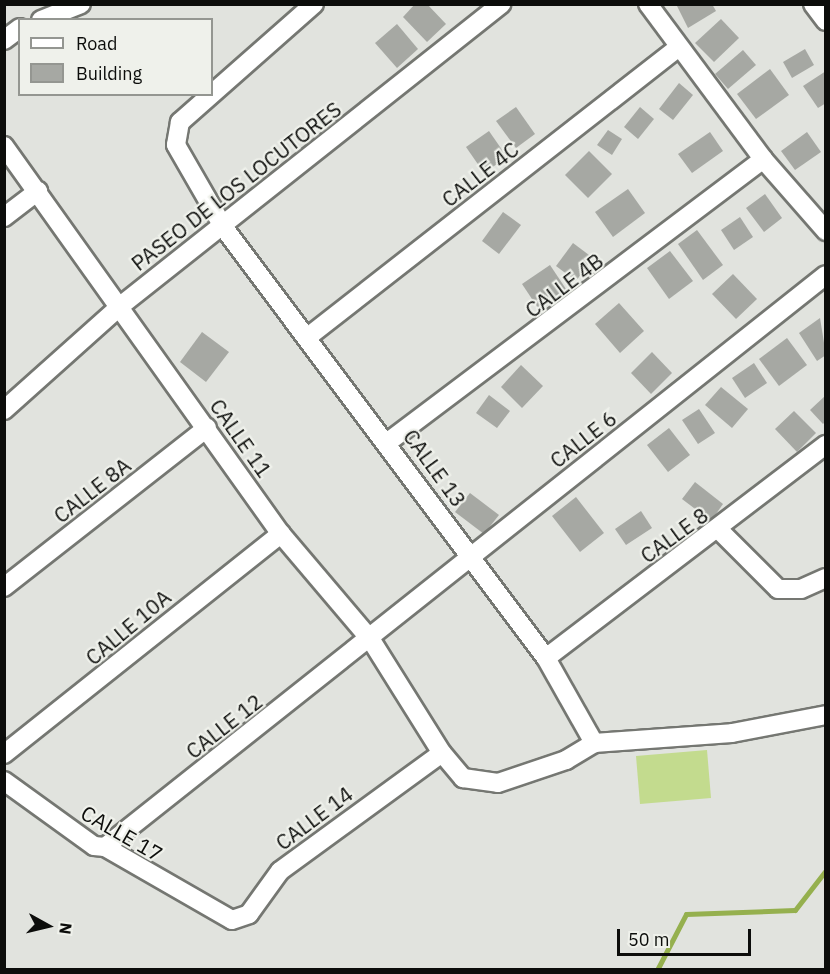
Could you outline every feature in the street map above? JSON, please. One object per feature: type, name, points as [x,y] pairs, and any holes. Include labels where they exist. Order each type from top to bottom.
[{"type":"street","points":[[46,18],[81,4]]},
{"type":"street","name":"CALLE 13","points":[[213,93],[314,4]]},
{"type":"street","name":"PASEO DE LOS LOCUTORES","points":[[4,410],[119,307],[224,228],[475,11],[501,4]]},
{"type":"street","points":[[648,4],[763,159],[825,231]]},
{"type":"street","points":[[813,4],[825,21]]},
{"type":"street","points":[[4,40],[18,30]]},
{"type":"street","name":"CALLE 4C","points":[[309,336],[679,47]]},
{"type":"street","name":"CALLE 13","points":[[210,96],[180,122],[176,145],[224,228],[309,336],[546,658],[594,743]]},
{"type":"street","name":"CALLE 11","points":[[4,146],[281,534],[371,640],[441,753],[463,778],[498,783],[566,760],[594,743]]},
{"type":"street","name":"CALLE 4B","points":[[388,442],[763,159]]},
{"type":"street","points":[[4,217],[38,191]]},
{"type":"street","name":"CALLE 6","points":[[371,640],[471,556],[825,275]]},
{"type":"street","name":"CALLE 8A","points":[[4,587],[207,428]]},
{"type":"street","name":"CALLE 8","points":[[546,658],[720,531],[825,445]]},
{"type":"street","points":[[720,531],[778,589],[801,589],[825,578]]},
{"type":"street","name":"CALLE 10A","points":[[4,754],[281,534]]},
{"type":"street","name":"CALLE 12","points":[[105,847],[371,640]]},
{"type":"street","points":[[594,743],[732,733],[825,715]]},
{"type":"street","name":"CALLE 14","points":[[222,918],[249,914],[280,870],[441,753]]},
{"type":"street","name":"CALLE 17","points":[[4,781],[94,846],[105,847],[222,918]]},
{"type":"green space","points":[[707,750],[711,798],[640,804],[636,756]]},
{"type":"building","points":[[415,4],[427,4],[446,24],[427,42],[403,17]]},
{"type":"building","points":[[676,4],[712,4],[716,11],[688,28]]},
{"type":"building","points":[[721,19],[739,38],[714,62],[695,43]]},
{"type":"building","points":[[397,24],[418,49],[397,68],[375,43]]},
{"type":"building","points":[[805,49],[814,65],[792,78],[783,62]]},
{"type":"building","points":[[743,50],[756,65],[728,89],[715,74]]},
{"type":"building","points":[[770,69],[789,95],[756,119],[737,94]]},
{"type":"building","points":[[826,71],[826,103],[818,108],[803,86]]},
{"type":"building","points":[[679,83],[693,95],[673,120],[659,109]]},
{"type":"building","points":[[516,107],[535,134],[516,148],[496,121]]},
{"type":"building","points":[[640,107],[654,119],[638,139],[624,127]]},
{"type":"building","points":[[608,130],[622,139],[612,155],[597,145]]},
{"type":"building","points":[[489,131],[507,157],[484,173],[466,147]]},
{"type":"building","points":[[710,132],[723,151],[692,173],[678,154]]},
{"type":"building","points":[[807,132],[821,152],[795,170],[781,151]]},
{"type":"building","points":[[589,151],[612,174],[588,198],[565,175]]},
{"type":"building","points":[[628,189],[645,213],[613,237],[595,212]]},
{"type":"building","points":[[765,194],[782,218],[764,232],[746,208]]},
{"type":"building","points":[[503,212],[521,225],[499,254],[482,241]]},
{"type":"building","points":[[740,217],[753,237],[734,250],[721,230]]},
{"type":"building","points":[[697,230],[723,265],[703,280],[678,244]]},
{"type":"building","points":[[573,243],[593,258],[576,281],[556,266]]},
{"type":"building","points":[[670,251],[693,281],[669,299],[647,268]]},
{"type":"building","points":[[550,265],[566,289],[538,308],[522,284]]},
{"type":"building","points":[[733,274],[757,299],[736,319],[712,294]]},
{"type":"building","points":[[619,303],[644,331],[620,353],[595,324]]},
{"type":"building","points":[[820,318],[826,355],[817,361],[799,333]]},
{"type":"building","points":[[202,332],[229,352],[206,382],[180,362]]},
{"type":"building","points":[[787,338],[807,365],[779,386],[759,359]]},
{"type":"building","points":[[652,352],[672,373],[651,394],[631,373]]},
{"type":"building","points":[[754,363],[767,383],[745,398],[732,378]]},
{"type":"building","points":[[521,365],[543,386],[522,408],[501,387]]},
{"type":"building","points":[[721,387],[748,409],[732,428],[705,405]]},
{"type":"building","points":[[489,395],[510,411],[497,428],[476,413]]},
{"type":"building","points":[[826,395],[826,421],[823,424],[810,410]]},
{"type":"building","points":[[699,409],[715,433],[698,444],[682,420]]},
{"type":"building","points":[[794,411],[816,433],[797,452],[775,429]]},
{"type":"building","points":[[669,428],[690,455],[668,472],[647,445]]},
{"type":"building","points":[[695,482],[723,504],[711,521],[682,499]]},
{"type":"building","points":[[470,493],[499,515],[484,534],[455,512]]},
{"type":"building","points":[[576,497],[604,533],[580,552],[552,516]]},
{"type":"building","points":[[641,511],[652,528],[626,545],[615,529]]},
{"type":"waterway","points":[[657,970],[686,914],[795,910],[826,870]]}]
